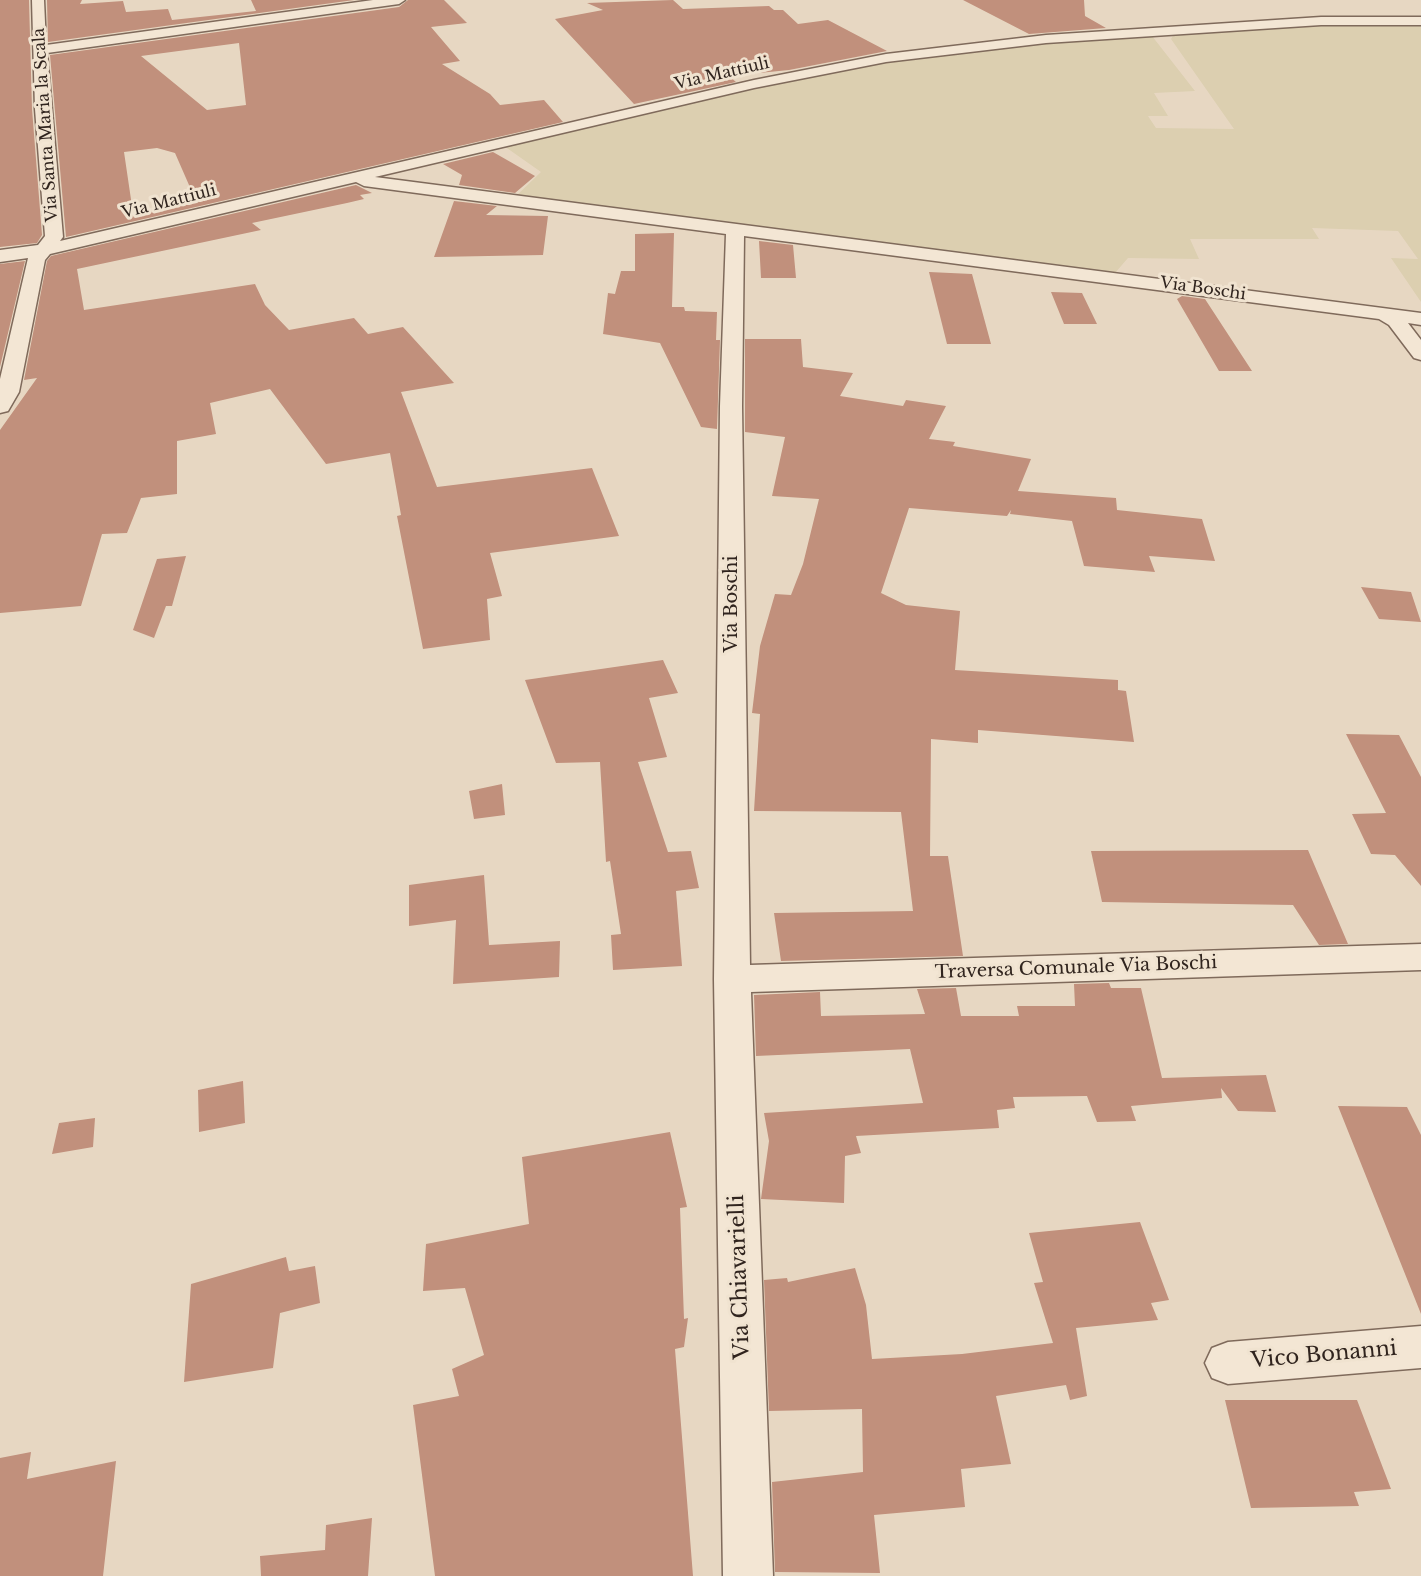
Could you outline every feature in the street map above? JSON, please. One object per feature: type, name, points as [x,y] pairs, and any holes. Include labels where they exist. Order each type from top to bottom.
[{"type":"street","name":"Via Santa Maria la Scala","points":[[0,406],[8,392],[36,259],[54,237],[42,109],[38,0]]},
{"type":"street","points":[[41,50],[399,0]]},
{"type":"street","points":[[1307,22],[1320,8]]},
{"type":"street","name":"Via Mattiuli","points":[[0,256],[44,250],[754,84],[886,58],[1046,39],[1307,22],[1421,20]]},
{"type":"street","name":"Via Boschi","points":[[346,178],[1421,319]]},
{"type":"street","name":"Via Boschi","points":[[732,979],[731,406],[734,229]]},
{"type":"street","points":[[1382,313],[1396,321],[1421,355]]},
{"type":"street","name":"Traversa Comunale Via Boschi","points":[[732,979],[1421,957]]},
{"type":"street","name":"Via Chiavarielli","points":[[732,979],[748,1576]]},
{"type":"street","name":"Vico Bonanni","points":[[1228,1363],[1421,1347]]},
{"type":"shaded area","points":[[1421,23],[1421,302],[1391,258],[1418,259],[1398,231],[1312,228],[1319,239],[1190,239],[1199,259],[1128,258],[1115,273],[514,198],[541,172],[504,146],[874,62],[1026,43],[1152,36],[1195,91],[1154,93],[1168,116],[1148,116],[1156,128],[1234,129],[1171,39],[1174,34],[1309,24]]},
{"type":"building","points":[[0,0],[29,0],[32,109],[42,235],[37,243],[0,247]]},
{"type":"building","points":[[47,0],[82,0],[80,4],[123,1],[126,12],[168,9],[172,20],[256,11],[251,0],[354,0],[48,42]]},
{"type":"building","points":[[408,0],[444,0],[467,23],[431,27],[460,61],[442,64],[490,94],[500,105],[544,100],[563,122],[66,237],[50,55],[399,7]],"holes":[[[239,43],[246,105],[207,110],[141,56]],[[157,148],[175,153],[196,201],[133,213],[124,152]]]},
{"type":"building","points":[[673,0],[683,9],[769,6],[774,10],[783,10],[798,24],[828,20],[887,51],[789,70],[729,76],[736,82],[634,104],[555,19],[603,10],[587,3]]},
{"type":"building","points":[[963,0],[1084,0],[1085,16],[1106,28],[1029,34]]},
{"type":"building","points":[[493,152],[535,176],[515,193],[459,185],[462,175],[443,164]]},
{"type":"building","points":[[356,185],[372,193],[360,195],[364,199],[252,223],[261,230],[77,269],[84,310],[255,284],[265,305],[289,330],[354,318],[368,334],[403,327],[454,383],[401,392],[437,487],[592,468],[619,536],[490,553],[502,596],[487,599],[490,640],[423,649],[397,516],[401,515],[390,453],[326,464],[270,389],[210,403],[216,434],[177,441],[177,494],[141,498],[127,533],[102,534],[81,606],[0,613],[0,430],[37,378],[24,380],[47,261],[51,256]]},
{"type":"building","points":[[454,201],[497,206],[486,215],[548,216],[543,255],[434,257]]},
{"type":"building","points":[[674,233],[672,307],[684,307],[685,311],[717,312],[716,340],[720,340],[717,429],[701,427],[660,343],[603,334],[608,293],[615,294],[621,271],[635,271],[635,234]]},
{"type":"building","points":[[759,241],[793,245],[796,278],[761,278]]},
{"type":"building","points":[[25,261],[0,367],[0,264]]},
{"type":"building","points":[[929,272],[972,274],[991,344],[947,344]]},
{"type":"building","points":[[1051,292],[1082,293],[1097,324],[1064,324]]},
{"type":"building","points":[[1182,296],[1205,299],[1252,371],[1219,371],[1177,299]]},
{"type":"building","points":[[745,339],[801,339],[803,367],[853,373],[840,396],[903,406],[906,400],[946,406],[929,439],[955,442],[953,446],[1031,459],[1018,491],[1116,498],[1117,510],[1202,519],[1215,561],[1149,556],[1155,572],[1084,566],[1072,521],[1010,514],[1011,510],[1007,516],[909,508],[881,593],[906,605],[960,611],[955,670],[1118,680],[1118,690],[1126,691],[1134,742],[978,730],[978,743],[931,739],[930,856],[948,856],[963,956],[781,961],[774,913],[913,911],[901,812],[754,811],[760,714],[752,713],[760,646],[775,594],[791,595],[803,564],[819,499],[772,496],[785,437],[745,432]]},
{"type":"building","points":[[186,556],[172,606],[166,606],[154,638],[133,630],[157,559]]},
{"type":"building","points":[[1361,587],[1411,592],[1421,622],[1379,619]]},
{"type":"building","points":[[663,660],[678,693],[649,698],[667,757],[638,762],[668,852],[691,851],[699,888],[676,891],[682,966],[613,970],[611,935],[621,934],[610,861],[606,862],[600,762],[556,763],[525,680]]},
{"type":"building","points":[[1346,734],[1399,735],[1421,777],[1421,886],[1395,855],[1371,854],[1352,814],[1386,813]]},
{"type":"building","points":[[502,784],[505,815],[474,819],[469,791]]},
{"type":"building","points":[[1308,850],[1348,944],[1319,945],[1293,905],[1102,902],[1091,851]]},
{"type":"building","points":[[484,875],[489,945],[560,941],[559,977],[453,984],[456,920],[409,926],[409,885]]},
{"type":"building","points":[[1109,983],[1111,988],[1141,988],[1162,1078],[1266,1075],[1276,1112],[1238,1111],[1221,1088],[1222,1098],[1131,1106],[1136,1121],[1097,1122],[1087,1096],[1013,1097],[1015,1108],[997,1110],[999,1128],[856,1136],[861,1153],[845,1156],[844,1203],[761,1199],[769,1141],[764,1113],[923,1103],[910,1049],[756,1056],[754,995],[820,992],[821,1016],[925,1014],[917,989],[956,988],[961,1016],[1019,1016],[1017,1006],[1075,1006],[1074,984]]},
{"type":"building","points":[[243,1081],[245,1123],[199,1132],[198,1090]]},
{"type":"building","points":[[1338,1106],[1407,1107],[1421,1135],[1421,1314]]},
{"type":"building","points":[[95,1118],[93,1147],[52,1154],[59,1123]]},
{"type":"building","points":[[670,1132],[687,1207],[680,1208],[684,1319],[688,1318],[684,1347],[675,1349],[693,1576],[435,1576],[413,1405],[459,1396],[452,1369],[484,1355],[465,1288],[423,1291],[426,1244],[529,1224],[522,1157]]},
{"type":"building","points":[[1140,1222],[1169,1300],[1151,1303],[1158,1320],[1076,1328],[1087,1396],[1070,1400],[1066,1385],[996,1396],[1011,1464],[961,1469],[965,1507],[874,1515],[880,1573],[775,1572],[772,1482],[863,1472],[862,1409],[769,1411],[764,1280],[787,1278],[788,1282],[855,1268],[866,1305],[872,1359],[962,1354],[1053,1343],[1034,1283],[1043,1282],[1029,1233]]},
{"type":"building","points":[[286,1257],[289,1271],[315,1266],[320,1303],[280,1313],[273,1368],[184,1382],[191,1284]]},
{"type":"building","points":[[1225,1400],[1357,1400],[1391,1489],[1354,1492],[1359,1506],[1251,1508]]},
{"type":"building","points":[[31,1452],[27,1479],[116,1461],[103,1576],[0,1576],[0,1458]]},
{"type":"building","points":[[372,1518],[368,1576],[261,1576],[260,1556],[325,1550],[326,1525]]}]
